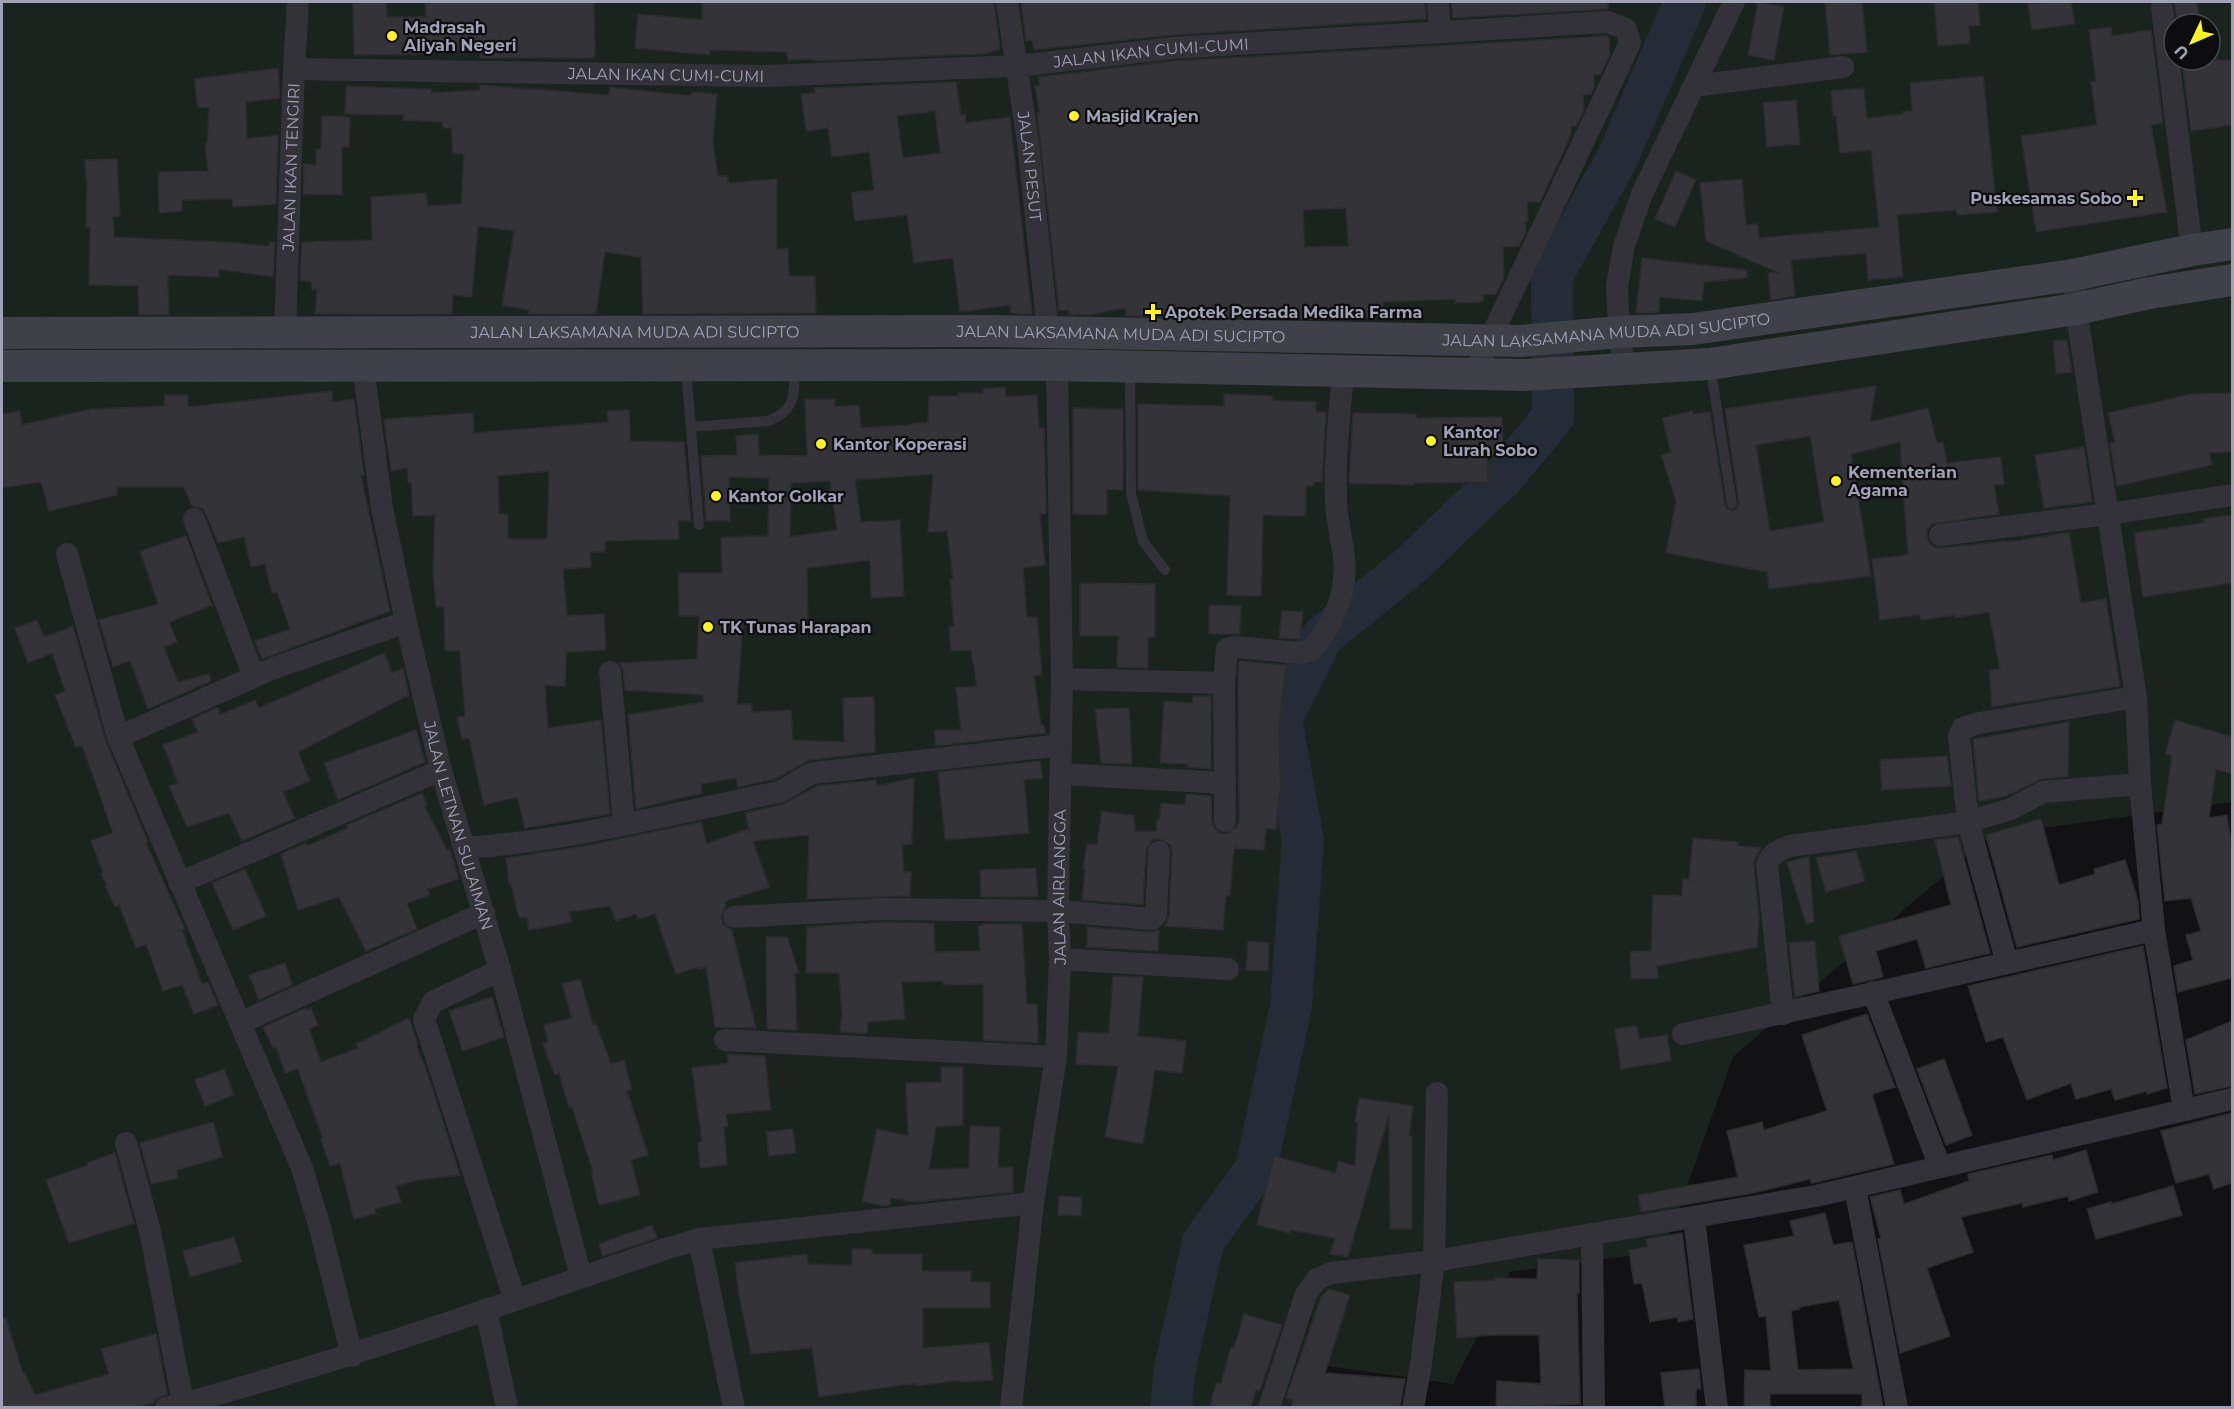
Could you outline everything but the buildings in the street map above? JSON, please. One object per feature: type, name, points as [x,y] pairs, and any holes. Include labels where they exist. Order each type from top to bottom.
[{"type":"main road","name":"JALAN LAKSAMANA MUDA ADI SUCIPTO","points":[[2,333],[1048,332],[1520,341],[1609,333],[1693,329],[2073,275],[2232,244]]},
{"type":"main road","name":"JALAN LAKSAMANA MUDA ADI SUCIPTO","points":[[2,366],[1057,365],[1525,375],[1709,364],[2076,309],[2149,293],[2232,280]]},
{"type":"street","name":"JALAN IKAN TENGIRI","points":[[285,332],[298,2]]},
{"type":"street","name":"JALAN PESUT","points":[[1006,2],[1028,143],[1048,332]]},
{"type":"street","points":[[1438,2],[1440,32]]},
{"type":"street","points":[[1621,369],[1609,333],[1624,246],[1642,194],[1734,2]]},
{"type":"street","points":[[2162,8],[2192,250]]},
{"type":"street","name":"JALAN IKAN CUMI-CUMI","points":[[294,69],[765,76],[1016,66],[1173,48],[1608,22],[1626,29],[1630,43],[1474,374]]},
{"type":"street","points":[[1694,86],[1844,67]]},
{"type":"street","points":[[2073,275],[2076,309],[2136,697],[2140,784],[2154,930],[2184,1110]]},
{"type":"street","name":"JALAN AIRLANGGA","points":[[1011,1407],[1033,1203],[1056,1057],[1060,959],[1058,911],[1062,774],[1057,365]]},
{"type":"street","name":"JALAN LETNAN SULAIMAN","points":[[363,366],[382,508],[441,770],[500,970],[581,1277]]},
{"type":"street","points":[[1225,821],[1224,683],[1228,648],[1306,653],[1316,645],[1341,600],[1345,581],[1344,558],[1336,497],[1343,371]]},
{"type":"street","points":[[1940,535],[2108,514],[2232,495]]},
{"type":"street","points":[[194,519],[254,677]]},
{"type":"street","points":[[67,554],[118,736],[302,1168],[319,1224],[351,1356]]},
{"type":"street","points":[[118,736],[274,668],[406,622]]},
{"type":"street","points":[[610,672],[624,824]]},
{"type":"street","points":[[1062,680],[1224,683]]},
{"type":"street","points":[[2007,963],[1968,822],[1958,745],[1959,736],[1963,728],[1979,723],[2136,697]]},
{"type":"street","points":[[464,848],[513,845],[779,792],[804,776],[814,773],[1061,745]]},
{"type":"street","points":[[179,883],[441,770]]},
{"type":"street","points":[[1062,774],[1225,783]]},
{"type":"street","points":[[1783,1014],[1767,864],[1771,856],[1779,850],[1790,846],[1968,822],[2011,809],[2043,792],[2140,784]]},
{"type":"street","points":[[734,917],[881,909],[1058,911],[1154,918],[1156,915],[1158,852]]},
{"type":"street","points":[[240,1023],[484,913]]},
{"type":"street","points":[[1683,1034],[1783,1014],[2154,930]]},
{"type":"street","points":[[1060,959],[1228,969]]},
{"type":"street","points":[[500,970],[433,1002],[424,1019],[515,1300]]},
{"type":"street","points":[[1873,992],[1940,1167]]},
{"type":"street","points":[[725,1040],[1056,1057]]},
{"type":"street","points":[[1413,1407],[1434,1261],[1437,1093]]},
{"type":"street","points":[[1269,1407],[1306,1294],[1317,1280],[1331,1273],[1434,1261],[1592,1236],[1855,1188],[2232,1099]]},
{"type":"street","points":[[126,1143],[150,1231],[174,1405],[244,1388],[351,1356],[699,1239],[1033,1203]]},
{"type":"street","points":[[1855,1188],[1897,1407]]},
{"type":"street","points":[[1694,1218],[1717,1407]]},
{"type":"street","points":[[1592,1236],[1594,1407]]},
{"type":"street","points":[[699,1239],[734,1407]]},
{"type":"street","points":[[486,1310],[507,1407]]},
{"type":"lane","points":[[1709,364],[1732,504]]},
{"type":"lane","points":[[692,427],[767,421],[779,417],[792,404],[795,365]]},
{"type":"lane","points":[[686,366],[699,525]]},
{"type":"lane","points":[[1130,367],[1131,494],[1143,541],[1165,570]]},
{"type":"shaded area","points":[[2,2],[2232,2],[2232,802],[1991,835],[1733,1057],[1664,1251],[1510,1272],[1453,1384],[1328,1366],[1304,1407],[2,1408]]},
{"type":"waterway","points":[[1171,1408],[1175,1368],[1203,1242],[1256,1169],[1291,1006],[1303,840],[1281,719],[1323,636],[1412,564],[1505,475],[1553,417],[1552,276],[1617,159],[1685,2]]},
{"type":"place","name":"Madrasah Aliyah Negeri","points":[[392,36]]},
{"type":"place","name":"Masjid Krajen","points":[[1074,116]]},
{"type":"place","name":"Puskesamas Sobo","points":[[2135,198]]},
{"type":"place","name":"Apotek Persada Medika Farma","points":[[1153,312]]},
{"type":"place","name":"Kantor Lurah Sobo","points":[[1431,441]]},
{"type":"place","name":"Kantor Koperasi","points":[[821,444]]},
{"type":"place","name":"Kementerian Agama","points":[[1836,481]]},
{"type":"place","name":"Kantor Golkar","points":[[716,496]]},
{"type":"place","name":"TK Tunas Harapan","points":[[708,627]]}]
